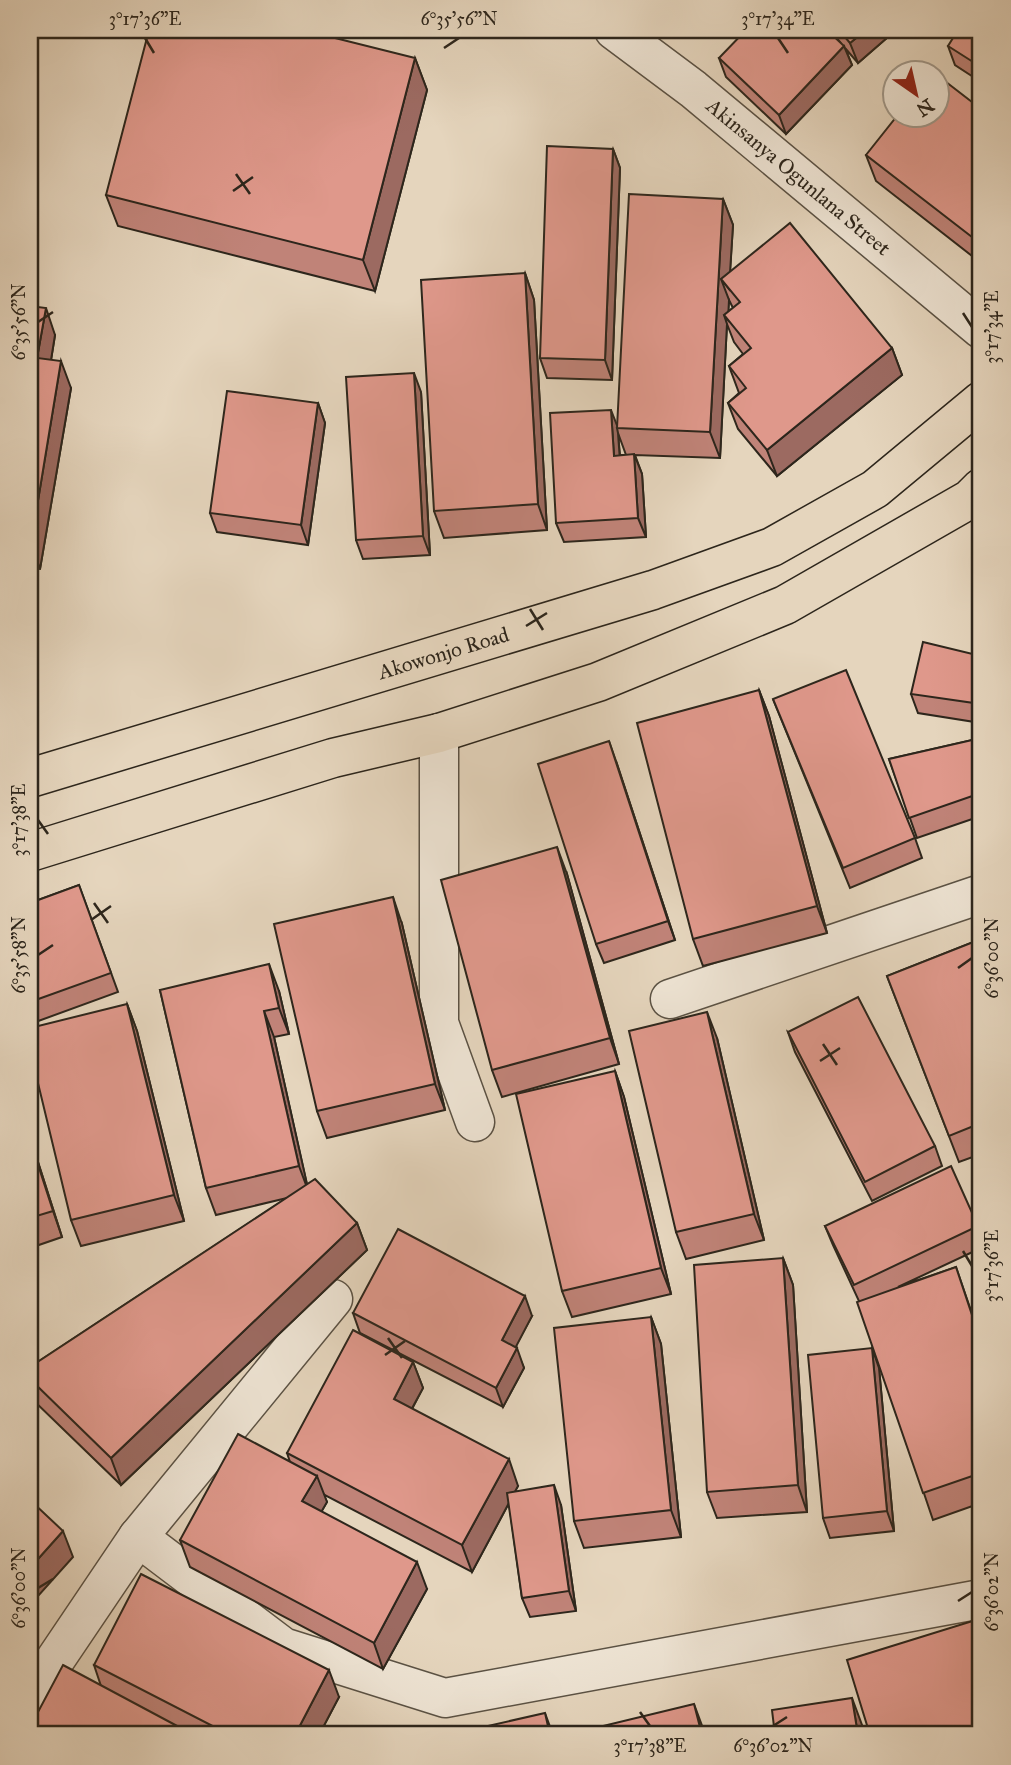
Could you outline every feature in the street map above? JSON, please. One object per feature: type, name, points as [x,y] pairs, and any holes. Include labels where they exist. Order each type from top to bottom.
[{"type":"main road","name":"Akowonjo Road","points":[[30,778],[653,590],[772,547],[875,489],[981,401]]},
{"type":"main road","points":[[30,852],[332,758],[439,733],[598,682],[785,605],[970,499],[981,488]]},
{"type":"street","name":"Akinsanya Ogunlana Street","points":[[614,30],[693,89],[981,329]]},
{"type":"street","points":[[439,733],[439,1023],[475,1122]]},
{"type":"street","points":[[670,999],[981,894]]},
{"type":"street","points":[[30,1697],[138,1537],[333,1299]]},
{"type":"street","points":[[138,1537],[283,1647],[444,1698],[981,1599]]},
{"type":"building","points":[[149,30],[303,30],[415,58],[363,260],[106,195]]},
{"type":"building","points":[[746,30],[827,30],[844,46],[779,115],[719,58]]},
{"type":"building","points":[[839,30],[866,30],[850,43]]},
{"type":"building","points":[[958,30],[981,30],[981,67],[948,46]]},
{"type":"building","points":[[951,86],[981,109],[981,244],[866,155],[886,130],[951,130]]},
{"type":"building","points":[[547,146],[613,149],[605,360],[540,358]]},
{"type":"building","points":[[629,194],[723,199],[710,432],[617,428]]},
{"type":"building","points":[[790,223],[892,348],[767,450],[728,403],[746,388],[729,366],[751,348],[724,315],[740,302],[721,279]]},
{"type":"building","points":[[525,273],[538,504],[434,511],[421,280]]},
{"type":"building","points":[[30,306],[46,308],[37,358],[61,361],[31,543]]},
{"type":"building","points":[[414,373],[423,536],[356,540],[346,377]]},
{"type":"building","points":[[227,391],[318,403],[301,525],[210,513]]},
{"type":"building","points":[[611,410],[614,456],[634,454],[638,518],[556,523],[550,413]]},
{"type":"building","points":[[923,642],[981,656],[981,704],[911,694]]},
{"type":"building","points":[[846,670],[915,838],[843,868],[773,699]]},
{"type":"building","points":[[759,690],[817,906],[693,939],[637,723]]},
{"type":"building","points":[[981,738],[981,793],[909,818],[889,759]]},
{"type":"building","points":[[609,741],[668,921],[596,944],[538,764]]},
{"type":"building","points":[[557,847],[610,1038],[492,1070],[441,880]]},
{"type":"building","points":[[79,885],[111,973],[30,1002],[30,903]]},
{"type":"building","points":[[393,897],[435,1084],[317,1111],[274,924]]},
{"type":"building","points":[[981,939],[981,1123],[949,1136],[887,976]]},
{"type":"building","points":[[269,964],[279,1008],[264,1011],[299,1166],[206,1188],[160,990]]},
{"type":"building","points":[[858,997],[935,1146],[865,1182],[788,1032]]},
{"type":"building","points":[[127,1004],[174,1195],[71,1220],[30,1050],[30,1028]]},
{"type":"building","points":[[707,1012],[754,1214],[676,1232],[629,1031]]},
{"type":"building","points":[[615,1071],[661,1268],[562,1291],[516,1094]]},
{"type":"building","points":[[30,1140],[53,1211],[30,1218]]},
{"type":"building","points":[[951,1166],[978,1226],[854,1285],[825,1226]]},
{"type":"building","points":[[315,1179],[357,1223],[111,1458],[30,1379],[30,1367]]},
{"type":"building","points":[[398,1229],[525,1296],[502,1340],[517,1348],[496,1388],[353,1313]]},
{"type":"building","points":[[783,1258],[798,1485],[707,1492],[694,1265]]},
{"type":"building","points":[[956,1267],[981,1342],[981,1473],[923,1493],[857,1302]]},
{"type":"building","points":[[651,1317],[671,1510],[574,1521],[554,1328]]},
{"type":"building","points":[[353,1330],[413,1362],[394,1399],[509,1459],[462,1545],[287,1453]]},
{"type":"building","points":[[872,1348],[887,1511],[823,1518],[808,1355]]},
{"type":"building","points":[[238,1434],[317,1476],[302,1501],[417,1562],[374,1643],[180,1540]]},
{"type":"building","points":[[554,1485],[569,1591],[522,1598],[507,1493]]},
{"type":"building","points":[[30,1500],[63,1531],[30,1568]]},
{"type":"building","points":[[141,1574],[329,1670],[295,1735],[230,1735],[94,1665]]},
{"type":"building","points":[[979,1619],[981,1735],[870,1735],[847,1660]]},
{"type":"building","points":[[63,1665],[194,1735],[30,1735],[30,1727]]},
{"type":"building","points":[[852,1698],[858,1735],[775,1735],[772,1710]]},
{"type":"building","points":[[694,1704],[702,1735],[574,1735],[574,1733]]},
{"type":"building","points":[[545,1713],[550,1735],[448,1735]]}]
